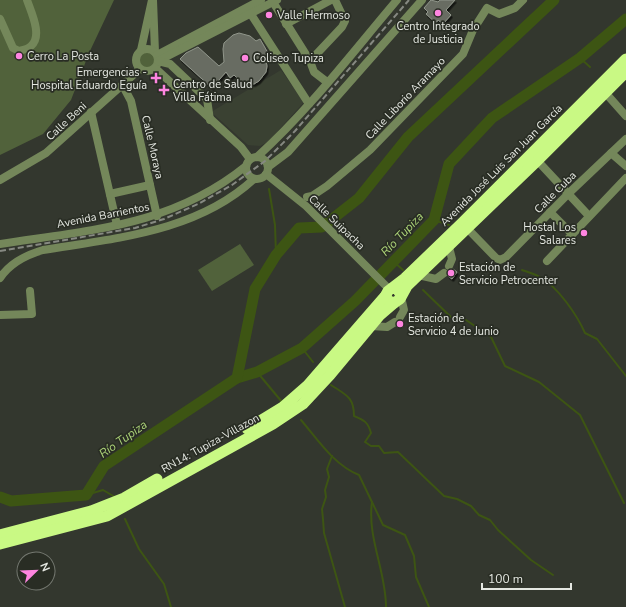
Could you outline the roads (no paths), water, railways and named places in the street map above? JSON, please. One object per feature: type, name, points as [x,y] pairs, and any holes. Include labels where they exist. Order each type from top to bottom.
[{"type":"highway","name":"Avenida José Luis San Juan García","points":[[392,294],[465,226],[602,89],[626,59]]},
{"type":"highway","name":"Avenida José Luis San Juan García","points":[[602,89],[626,72]]},
{"type":"highway","name":"Avenida José Luis San Juan García","points":[[392,294],[407,286],[449,247],[465,226]]},
{"type":"highway","name":"RN14: Tupiza-Villazon","points":[[312,387],[371,326],[392,294]]},
{"type":"highway","name":"RN14: Tupiza-Villazon","points":[[0,535],[42,528],[76,525],[107,516],[142,492],[275,417],[303,404],[312,387],[392,294]]},
{"type":"highway","name":"RN14: Tupiza-Villazon","points":[[0,544],[42,528]]},
{"type":"street","points":[[0,19],[13,48],[19,51],[31,47],[35,40],[36,27],[27,0]]},
{"type":"street","points":[[152,0],[141,50],[136,59],[140,69],[148,71],[157,59],[248,10],[261,0]]},
{"type":"street","points":[[152,0],[157,59]]},
{"type":"street","points":[[286,24],[331,0]]},
{"type":"street","points":[[310,62],[342,27],[345,21],[335,0]]},
{"type":"street","name":"Avenida Barrientos","points":[[0,244],[117,225],[157,216],[208,192],[229,179],[276,140],[309,104],[398,0]]},
{"type":"street","points":[[0,278],[14,263],[27,255],[42,250],[160,229],[188,220],[242,190],[254,179],[260,178],[288,152],[422,0]]},
{"type":"street","points":[[483,0],[487,8],[499,14],[515,8],[523,0]]},
{"type":"street","points":[[248,10],[275,1],[286,24],[310,62],[314,72],[327,82]]},
{"type":"street","name":"Calle Liborio Aramayo","points":[[306,197],[312,196],[327,186],[370,150],[457,60],[462,54],[473,30],[487,8]]},
{"type":"street","points":[[248,10],[309,104]]},
{"type":"street","points":[[141,50],[149,48],[210,120],[251,160],[265,161],[267,171]]},
{"type":"street","points":[[157,59],[170,64],[207,99],[210,120]]},
{"type":"street","name":"Calle Beni","points":[[0,180],[46,153],[91,112],[123,86],[140,69]]},
{"type":"street","name":"Calle Moraya","points":[[123,86],[131,101],[157,216]]},
{"type":"street","points":[[602,89],[626,116]]},
{"type":"street","points":[[91,112],[117,225]]},
{"type":"street","name":"Calle Cuba","points":[[465,226],[496,258],[500,260],[506,257],[569,193],[626,139]]},
{"type":"street","points":[[611,153],[626,166]]},
{"type":"street","points":[[534,157],[589,216]]},
{"type":"street","points":[[251,160],[248,175],[254,179]]},
{"type":"street","name":"Calle Suipacha","points":[[267,171],[306,206],[392,294]]},
{"type":"street","points":[[547,261],[626,178]]},
{"type":"street","points":[[110,194],[150,185]]},
{"type":"street","points":[[550,212],[572,234]]},
{"type":"street","points":[[449,247],[452,259],[450,266]]},
{"type":"street","points":[[418,275],[436,279],[444,273]]},
{"type":"street","points":[[0,315],[32,314],[30,291]]},
{"type":"street","points":[[371,326],[387,327],[398,319],[404,310],[392,294]]},
{"type":"waterway","name":"Río Tupiza","points":[[0,497],[11,501],[86,495],[104,466],[237,378],[255,289],[276,255],[299,228],[322,227],[359,198],[408,137],[554,0]]},
{"type":"waterway","name":"Río Tupiza","points":[[237,378],[257,372],[302,348],[355,301],[434,220],[449,164],[492,118],[580,58],[626,19]]},
{"type":"waterway","points":[[580,58],[590,67]]},
{"type":"waterway","points":[[269,189],[275,225],[276,255]]},
{"type":"waterway","points":[[434,220],[449,225]]},
{"type":"waterway","points":[[394,262],[403,270]]},
{"type":"waterway","points":[[522,270],[540,277],[554,287],[572,310],[585,333],[597,339],[626,376]]},
{"type":"waterway","points":[[423,290],[453,319],[466,320],[491,337],[505,366],[539,382],[580,415],[624,503]]},
{"type":"waterway","points":[[302,348],[313,362]]},
{"type":"waterway","points":[[257,372],[282,402]]},
{"type":"waterway","points":[[331,385],[351,400],[354,416],[363,420],[367,424],[371,433],[365,442],[371,446],[379,446],[384,453],[398,452],[444,496],[457,499],[471,506],[479,515],[490,520],[498,530],[531,560],[553,575]]},
{"type":"waterway","points":[[301,420],[320,444],[334,458],[350,471],[359,475],[383,525],[405,535],[414,556],[416,577],[429,607]]},
{"type":"waterway","points":[[332,456],[327,469],[329,477],[325,490],[326,497],[322,509],[324,533],[345,607]]},
{"type":"waterway","points":[[86,495],[103,490],[115,497]]},
{"type":"waterway","points":[[372,502],[372,529],[383,580],[386,607]]},
{"type":"waterway","points":[[125,519],[139,549],[164,584],[171,607]]},
{"type":"railway","points":[[0,251],[135,228],[164,219],[198,204],[232,185],[265,161],[295,131],[409,0]]},
{"type":"place","name":"Centro Integrado de Justicia","points":[[438,13]]},
{"type":"place","name":"Valle Hermoso","points":[[269,15]]},
{"type":"place","name":"Cerro La Posta","points":[[19,56]]},
{"type":"place","name":"Coliseo Tupiza","points":[[245,58]]},
{"type":"place","name":"Emergencias - Hospital Eduardo Eguía","points":[[156,78]]},
{"type":"place","name":"Centro de Salud Villa Fátima","points":[[164,90]]},
{"type":"place","name":"Hostal Los Salares","points":[[584,233]]},
{"type":"place","name":"Estación de Servicio Petrocenter","points":[[451,273]]},
{"type":"place","name":"Estación de Servicio 4 de Junio","points":[[400,324]]}]
